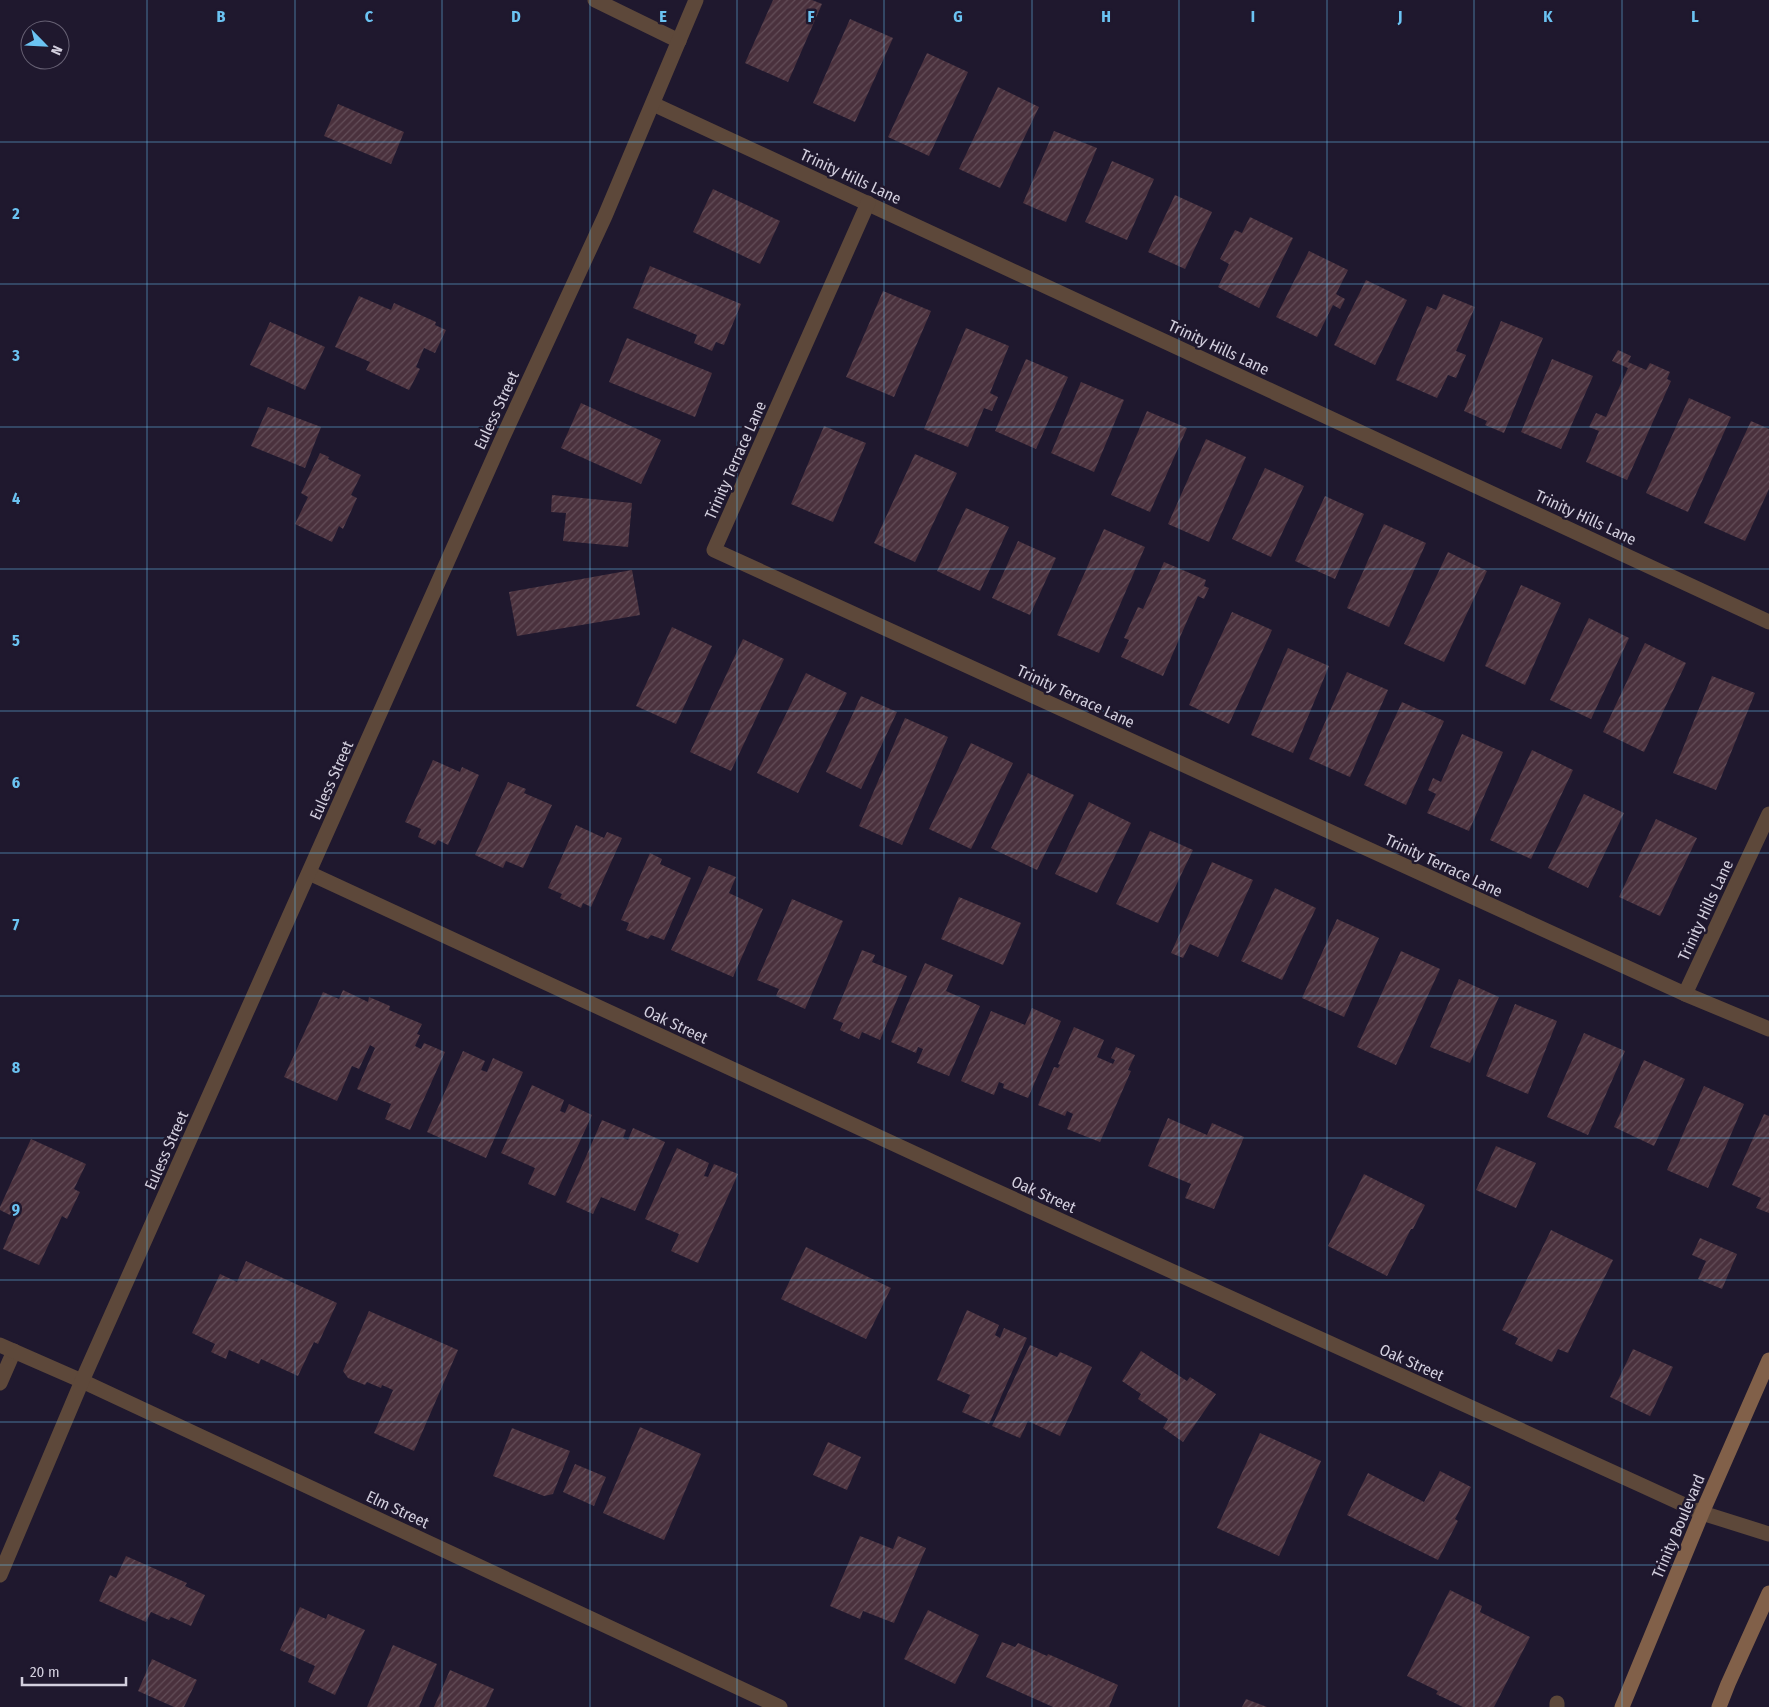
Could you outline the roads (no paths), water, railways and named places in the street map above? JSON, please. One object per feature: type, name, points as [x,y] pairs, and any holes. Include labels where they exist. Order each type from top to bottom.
[{"type":"main road","name":"Trinity Boulevard","points":[[1622,1707],[1702,1512],[1769,1360]]},
{"type":"main road","points":[[1719,1707],[1769,1593]]},
{"type":"street","points":[[595,0],[679,41]]},
{"type":"street","name":"Euless Street","points":[[1,1570],[82,1381],[502,439],[605,216],[696,0]]},
{"type":"street","name":"Trinity Hills Lane","points":[[653,104],[1769,622]]},
{"type":"street","name":"Trinity Terrace Lane","points":[[868,203],[714,550],[1685,994],[1769,1029]]},
{"type":"street","name":"Trinity Hills Lane","points":[[1685,994],[1769,814]]},
{"type":"street","name":"Oak Street","points":[[309,873],[974,1181],[1702,1512],[1769,1534]]},
{"type":"street","name":"Elm Street","points":[[0,1345],[82,1381],[780,1707]]},
{"type":"street","points":[[0,1383],[14,1351]]}]
